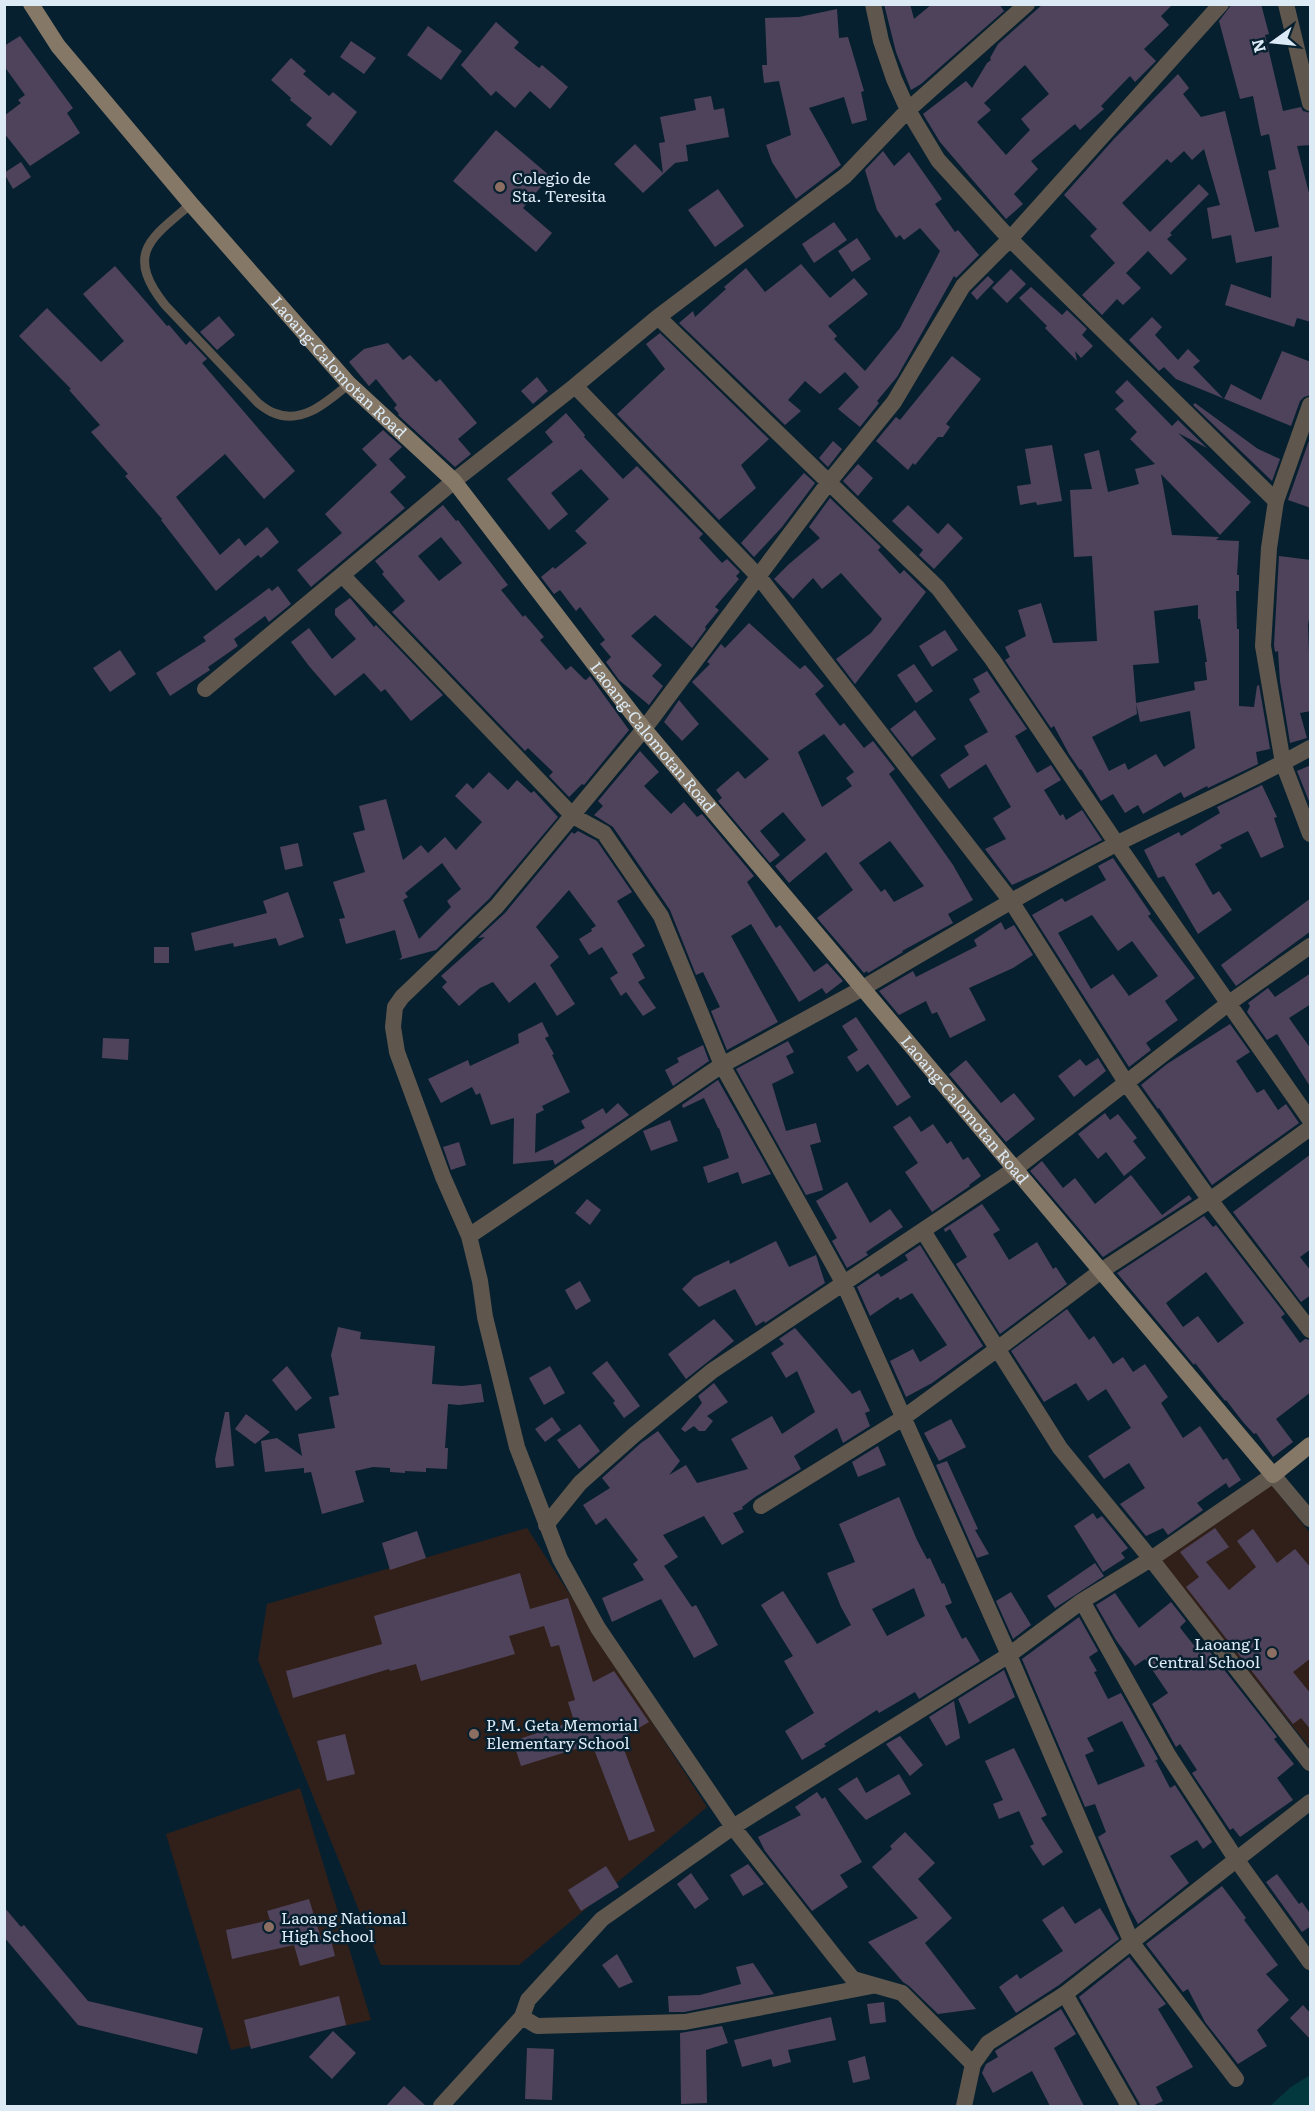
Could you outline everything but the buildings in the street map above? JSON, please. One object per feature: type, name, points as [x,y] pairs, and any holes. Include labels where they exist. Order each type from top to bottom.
[{"type":"main road","name":"Laoang-Calomotan Road","points":[[31,4],[58,46],[191,204],[349,384],[454,481],[644,729],[1273,1475]]},
{"type":"main road","points":[[1273,1475],[1311,1445]]},
{"type":"street","points":[[873,4],[881,41],[894,79],[908,110],[938,160],[1010,239],[1276,501]]},
{"type":"street","points":[[205,689],[454,481],[575,386],[657,316],[845,176],[908,110],[1027,4]]},
{"type":"street","points":[[973,2064],[902,1994],[853,1979],[733,1827],[598,1628],[560,1559],[517,1447],[485,1317],[480,1281],[469,1236],[443,1176],[398,1052],[393,1027],[395,1007],[402,997],[497,906],[644,729],[829,482],[894,402],[963,286],[1010,239],[1221,4]]},
{"type":"street","points":[[1286,4],[1311,103]]},
{"type":"street","points":[[657,316],[938,588],[992,659],[1117,844],[1311,1120]]},
{"type":"street","points":[[575,386],[759,577],[1011,901],[1127,1084],[1210,1200],[1311,1330]]},
{"type":"street","points":[[1311,405],[1276,501],[1269,548],[1263,646],[1283,763],[1311,834]]},
{"type":"street","points":[[342,575],[573,816],[604,833],[661,916],[722,1065],[844,1284],[1009,1655],[1132,1943],[1236,2079]]},
{"type":"street","points":[[469,1236],[722,1065],[863,988],[1011,901],[1117,844],[1311,748]]},
{"type":"street","points":[[546,1525],[580,1483],[712,1371],[1015,1169],[1229,1003],[1311,946]]},
{"type":"street","points":[[761,1506],[903,1418],[1101,1271],[1210,1200],[1311,1128]]},
{"type":"street","points":[[923,1231],[996,1350],[1060,1448],[1151,1559],[1311,1763]]},
{"type":"street","points":[[441,2106],[522,2017],[528,2000],[602,1920],[733,1827],[1009,1655],[1082,1601],[1151,1559],[1273,1475],[1311,1519]]},
{"type":"street","points":[[1082,1601],[1168,1755],[1236,1859],[1311,1962]]},
{"type":"street","points":[[964,2106],[973,2064],[988,2043],[1065,1994],[1311,1802]]},
{"type":"street","points":[[522,2017],[537,2026],[684,2022],[873,1986]]},
{"type":"street","points":[[1065,1994],[1129,2106]]},
{"type":"lane","points":[[191,204],[153,236],[147,245],[144,264],[152,289],[165,305],[258,403],[274,414],[292,416],[310,412],[322,407],[349,384]]},
{"type":"shaded area","name":"Laoang I Central School","points":[[1268,1481],[1310,1533],[1310,1748],[1158,1558]]},
{"type":"shaded area","name":"P.M. Geta Memorial Elementary School","points":[[527,1528],[707,1807],[519,1965],[381,1965],[258,1660],[267,1604]]},
{"type":"shaded area","name":"Laoang National High School","points":[[300,1788],[371,2020],[231,2050],[166,1834]]},
{"type":"shaded area","points":[[1310,2075],[1310,2106],[1270,2106],[1291,2087]]},
{"type":"place","name":"Colegio de Sta. Teresita","points":[[500,187]]},
{"type":"place","name":"Laoang I Central School","points":[[1272,1653]]},
{"type":"place","name":"P.M. Geta Memorial Elementary School","points":[[474,1734]]},
{"type":"place","name":"Laoang National High School","points":[[269,1927]]}]
